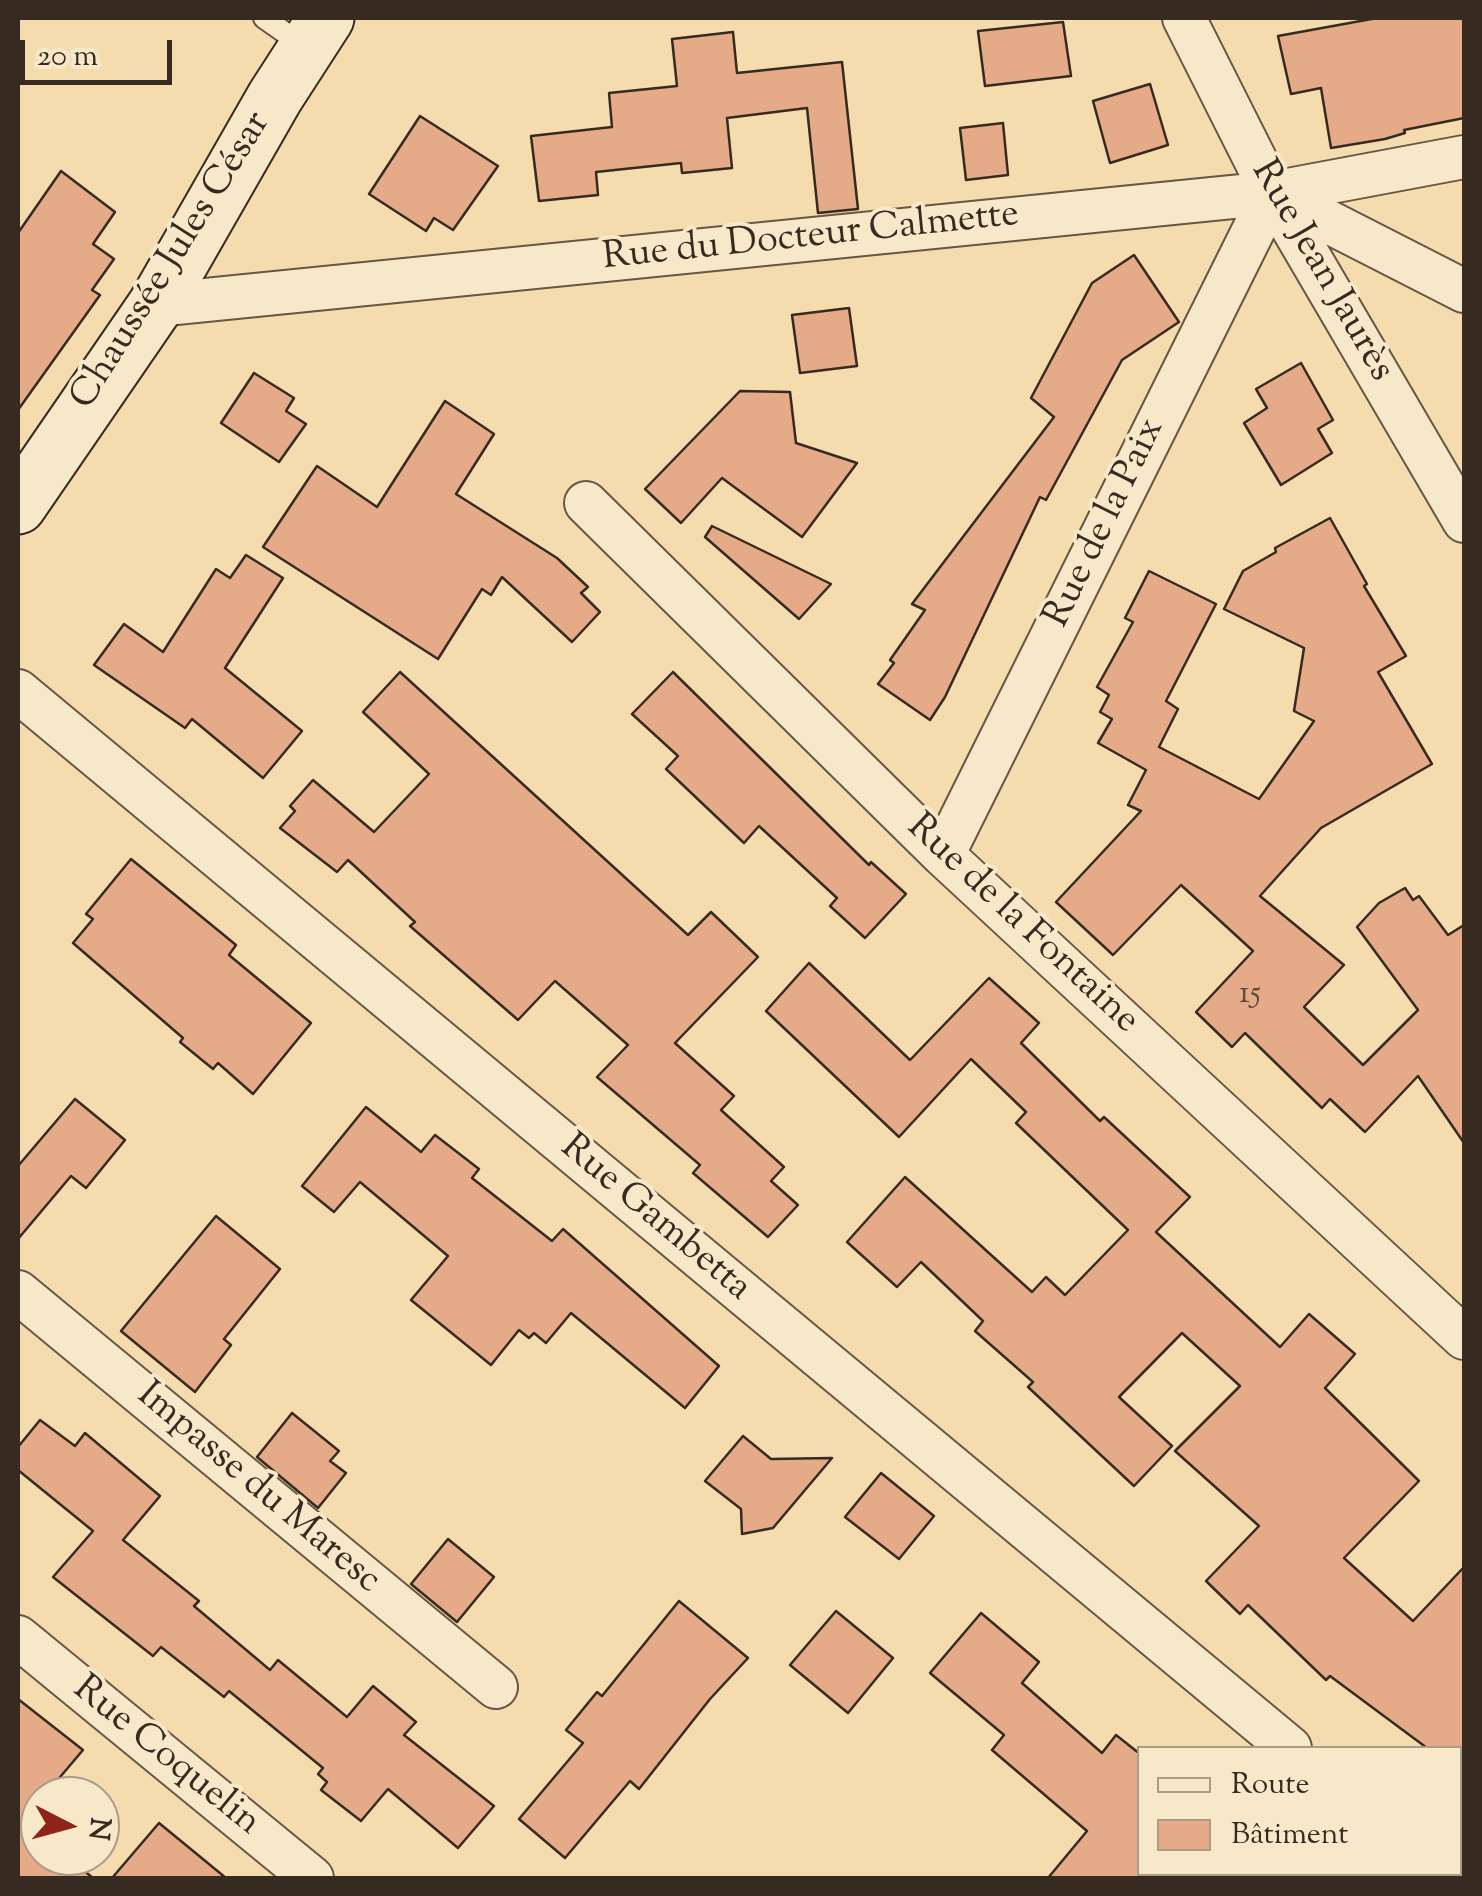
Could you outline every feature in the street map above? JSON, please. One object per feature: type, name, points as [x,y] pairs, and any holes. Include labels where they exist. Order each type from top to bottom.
[{"type":"street","name":"Rue Jean Jaurès","points":[[1184,18],[1272,193],[1464,521]]},
{"type":"street","name":"Chaussée Jules César","points":[[18,506],[156,305],[299,27]]},
{"type":"street","name":"Rue du Docteur Calmette","points":[[156,305],[1272,193],[1464,158]]},
{"type":"street","points":[[1272,193],[1464,291]]},
{"type":"street","name":"Rue de la Paix","points":[[943,855],[1272,193]]},
{"type":"street","name":"Rue de la Fontaine","points":[[586,503],[943,855],[1464,1338]]},
{"type":"street","name":"Rue Gambetta","points":[[18,691],[1288,1746]]},
{"type":"street","name":"Impasse du Maresc","points":[[18,1292],[496,1688]]},
{"type":"street","name":"Rue Coquelin","points":[[18,1637],[312,1878]]},
{"type":"building","points":[[1377,18],[1464,18],[1464,118],[1404,130],[1405,133],[1385,139],[1331,148],[1321,88],[1291,94],[1278,36]]},
{"type":"building","points":[[1063,22],[1071,76],[985,86],[978,31]]},
{"type":"building","points":[[733,32],[737,73],[842,62],[858,209],[818,213],[807,108],[727,118],[732,168],[682,173],[681,163],[596,172],[598,195],[539,201],[531,136],[612,127],[609,93],[677,86],[672,39]]},
{"type":"building","points":[[1150,84],[1168,145],[1110,163],[1093,101]]},
{"type":"building","points":[[420,116],[498,166],[453,230],[434,218],[426,231],[369,194]]},
{"type":"building","points":[[1003,123],[1008,175],[966,180],[960,128]]},
{"type":"building","points":[[61,171],[115,212],[93,244],[114,259],[92,290],[100,295],[18,410],[18,233]]},
{"type":"building","points":[[1134,255],[1179,322],[1122,360],[1046,500],[1040,497],[945,697],[930,720],[878,684],[925,610],[912,604],[1054,417],[1031,398],[1092,283]]},
{"type":"building","points":[[849,308],[857,366],[800,373],[792,315]]},
{"type":"building","points":[[1301,363],[1333,420],[1318,429],[1332,453],[1281,485],[1244,423],[1267,408],[1256,389]]},
{"type":"building","points":[[254,373],[294,398],[286,411],[306,424],[279,462],[221,423]]},
{"type":"building","points":[[740,391],[790,392],[796,443],[857,463],[802,537],[722,478],[681,523],[645,489]]},
{"type":"building","points":[[445,401],[494,434],[456,494],[557,558],[588,587],[581,593],[600,612],[572,642],[502,577],[491,595],[482,589],[438,659],[263,547],[317,466],[377,507]]},
{"type":"building","points":[[1330,518],[1367,584],[1364,586],[1406,656],[1378,672],[1432,764],[1321,828],[1260,896],[1344,965],[1304,1007],[1363,1065],[1418,1010],[1357,927],[1379,903],[1405,888],[1413,900],[1419,896],[1448,935],[1464,925],[1464,1143],[1418,1076],[1365,1132],[1330,1099],[1322,1108],[1245,1033],[1232,1047],[1196,1012],[1253,951],[1181,885],[1113,955],[1056,902],[1141,811],[1128,805],[1146,770],[1098,743],[1112,719],[1100,712],[1109,695],[1097,687],[1133,622],[1125,618],[1149,571],[1216,604],[1166,701],[1178,709],[1159,747],[1259,799],[1314,721],[1294,711],[1304,648],[1224,609],[1243,571]]},
{"type":"building","points":[[712,526],[831,584],[799,619],[705,537]]},
{"type":"building","points":[[246,555],[283,578],[225,668],[302,731],[263,778],[192,719],[185,728],[94,665],[124,624],[163,652],[216,569],[230,578]]},
{"type":"building","points":[[400,672],[688,935],[711,912],[758,957],[675,1043],[734,1096],[721,1110],[784,1167],[771,1181],[798,1205],[768,1237],[693,1173],[700,1165],[597,1077],[628,1045],[555,981],[518,1020],[410,926],[415,922],[348,860],[337,872],[280,828],[295,811],[290,806],[313,780],[374,832],[429,774],[363,712]]},
{"type":"building","points":[[673,672],[869,865],[871,862],[906,894],[865,938],[830,906],[837,898],[759,826],[744,843],[666,769],[678,756],[632,714]]},
{"type":"building","points":[[131,859],[236,945],[229,955],[311,1023],[253,1094],[218,1063],[213,1069],[180,1042],[183,1038],[73,943],[93,919],[86,914]]},
{"type":"building","points":[[809,963],[910,1060],[989,978],[1039,1023],[1021,1043],[1100,1121],[1104,1117],[1190,1197],[1156,1232],[1280,1347],[1309,1314],[1355,1354],[1325,1388],[1419,1481],[1344,1558],[1413,1621],[1464,1567],[1464,1748],[1424,1746],[1330,1676],[1326,1680],[1248,1605],[1240,1614],[1206,1581],[1259,1526],[1175,1451],[1240,1386],[1182,1333],[1119,1397],[1172,1446],[1134,1486],[1028,1387],[1033,1382],[975,1331],[983,1321],[921,1262],[897,1287],[847,1242],[905,1177],[1032,1292],[1046,1277],[1065,1295],[1128,1230],[1016,1123],[1026,1112],[971,1059],[899,1137],[766,1011]]},
{"type":"building","points":[[75,1099],[125,1140],[86,1188],[71,1176],[18,1239],[18,1166]]},
{"type":"building","points":[[366,1107],[421,1152],[435,1135],[479,1169],[472,1178],[552,1241],[563,1229],[719,1366],[685,1408],[571,1313],[546,1343],[534,1333],[529,1338],[519,1330],[491,1365],[411,1300],[448,1256],[360,1182],[334,1212],[302,1186]]},
{"type":"building","points":[[216,1216],[280,1269],[224,1339],[231,1345],[195,1392],[121,1331]]},
{"type":"building","points":[[292,1413],[339,1451],[330,1461],[346,1473],[318,1508],[257,1457]]},
{"type":"building","points":[[40,1420],[75,1446],[85,1433],[160,1496],[123,1540],[199,1601],[194,1606],[270,1670],[278,1660],[347,1717],[373,1686],[416,1722],[404,1735],[494,1806],[458,1848],[388,1789],[361,1821],[321,1790],[327,1782],[318,1774],[323,1768],[229,1691],[224,1697],[161,1647],[153,1656],[53,1577],[93,1531],[18,1470],[18,1447]]},
{"type":"building","points":[[743,1436],[771,1459],[832,1458],[773,1528],[742,1534],[741,1509],[705,1481]]},
{"type":"building","points":[[881,1473],[934,1516],[899,1559],[845,1517]]},
{"type":"building","points":[[448,1539],[494,1577],[457,1622],[411,1584]]},
{"type":"building","points":[[679,1601],[748,1658],[639,1789],[630,1781],[565,1858],[519,1819],[583,1743],[566,1730],[597,1692],[602,1696]]},
{"type":"building","points":[[836,1611],[893,1658],[848,1713],[790,1665]]},
{"type":"building","points":[[981,1613],[1039,1662],[1022,1683],[1102,1753],[1116,1735],[1137,1752],[1140,1878],[1048,1878],[1087,1831],[992,1750],[1004,1735],[930,1673]]},
{"type":"building","points":[[18,1699],[83,1750],[61,1776],[20,1776],[20,1876],[93,1878],[18,1878]]},
{"type":"building","points":[[159,1823],[226,1878],[112,1878],[120,1876],[120,1869]]}]
